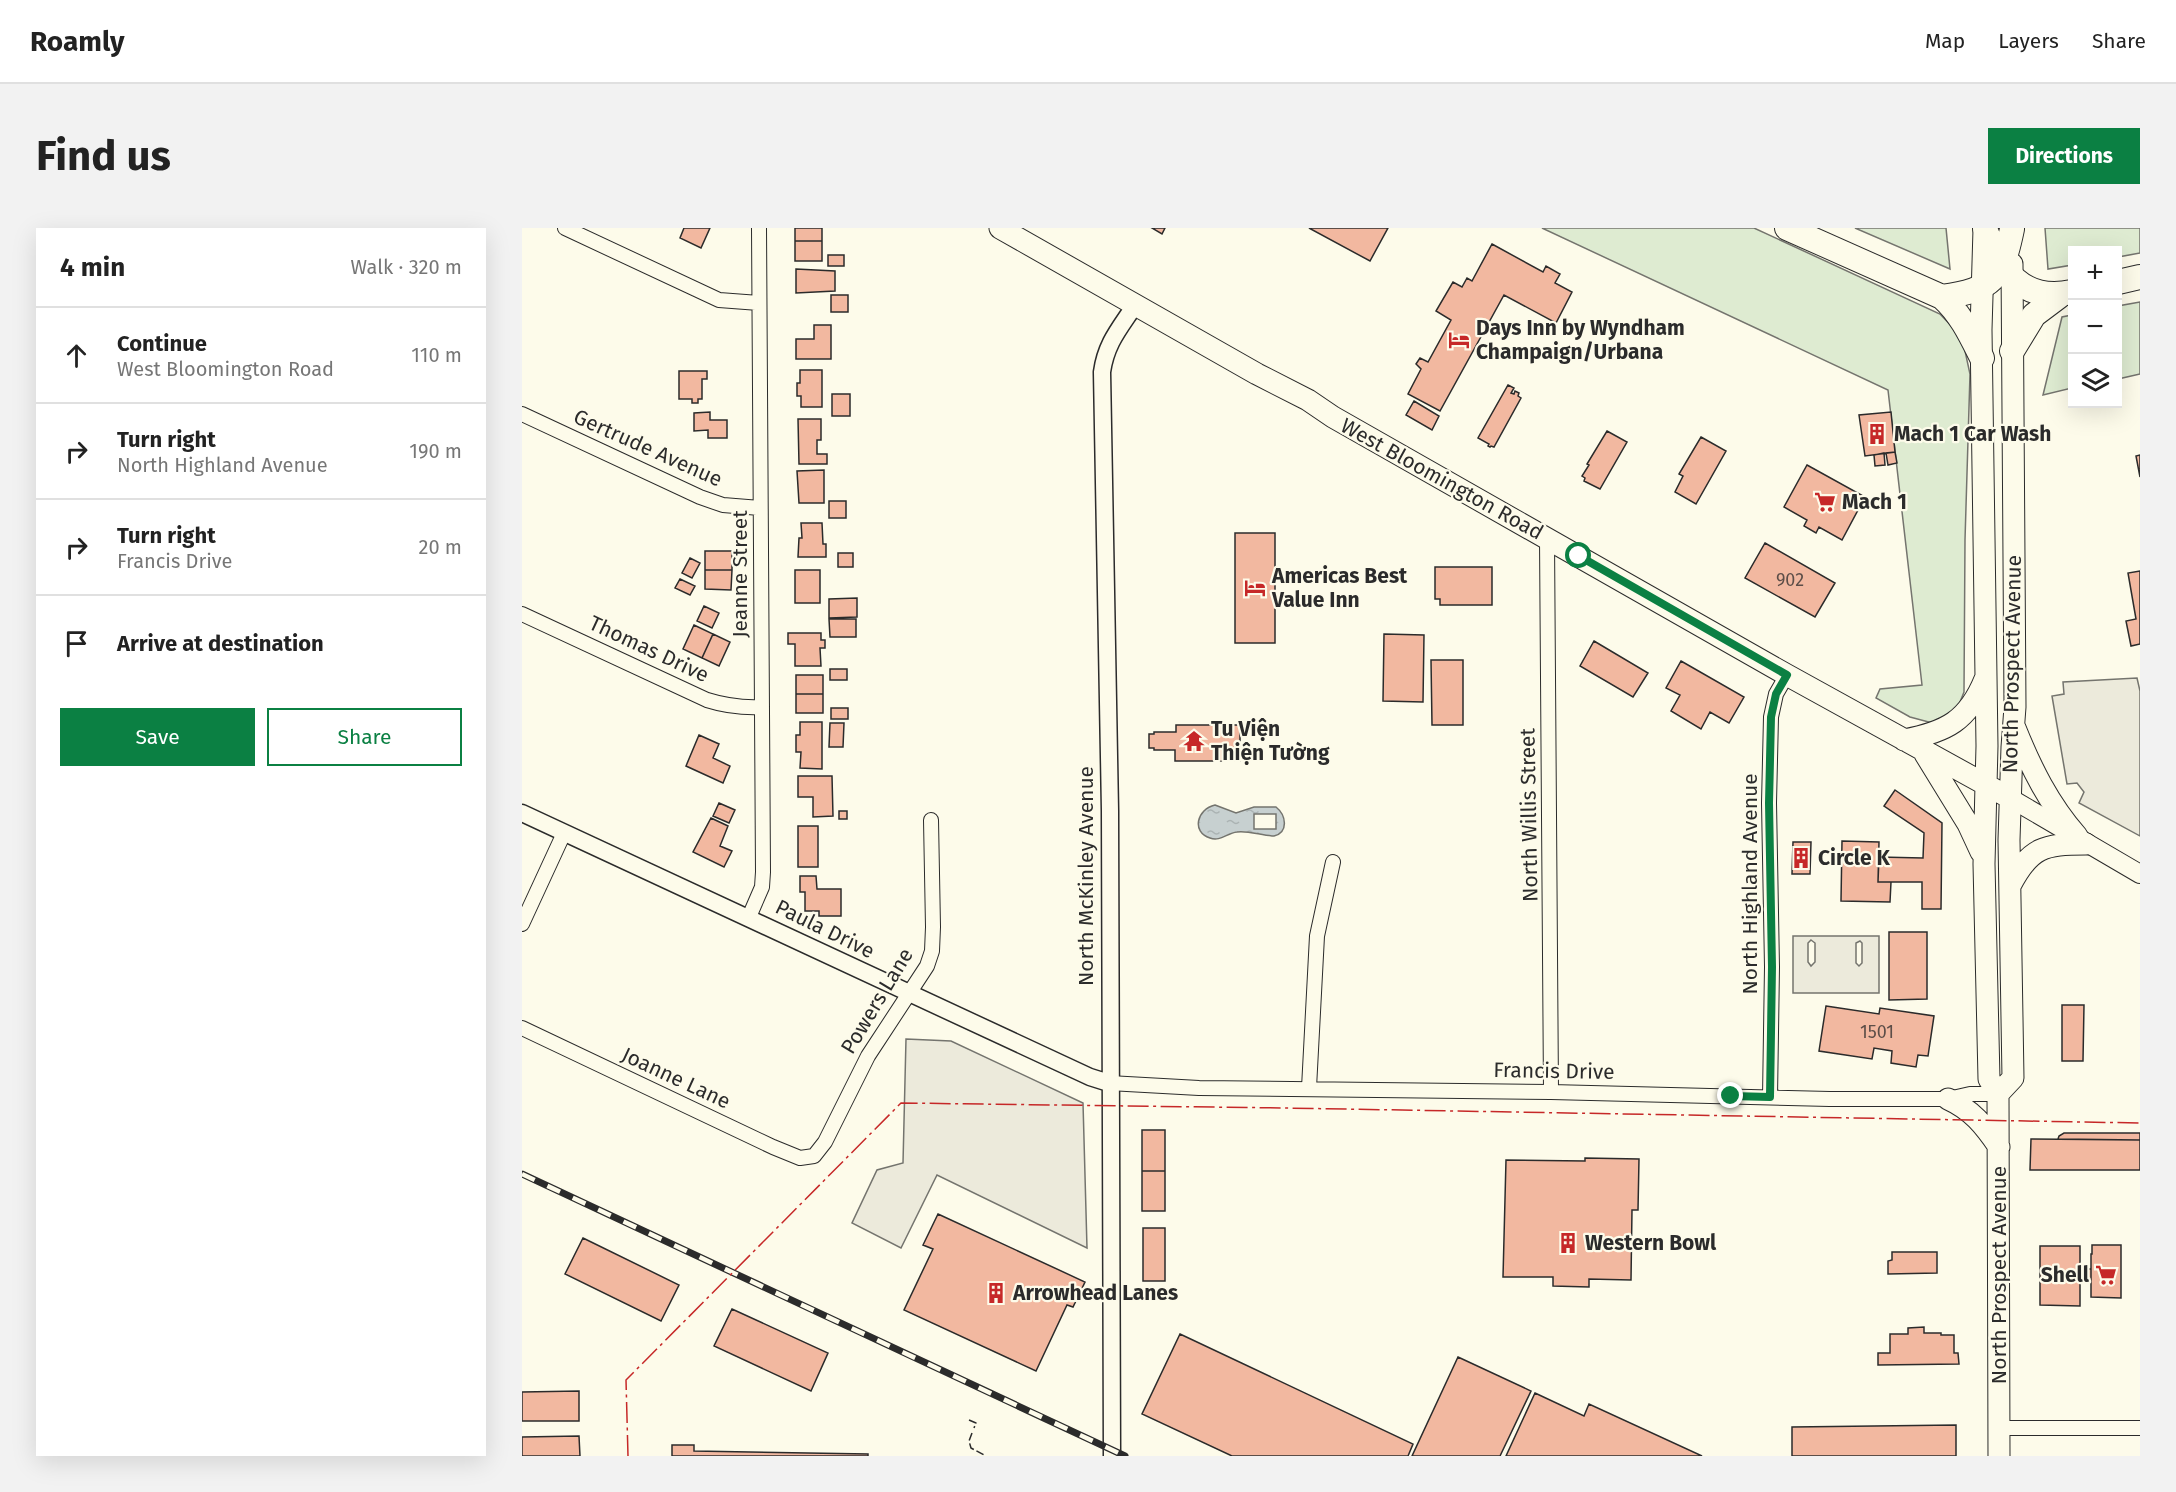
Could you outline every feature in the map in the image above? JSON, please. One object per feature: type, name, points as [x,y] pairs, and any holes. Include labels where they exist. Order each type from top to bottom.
[{"type":"highway","points":[[1787,228],[1942,297],[1951,305],[1967,328],[1982,358]]},
{"type":"highway","points":[[1984,228],[1992,249],[2007,272],[2034,291],[2067,293]]},
{"type":"highway","points":[[2007,272],[2012,229]]},
{"type":"highway","points":[[1942,297],[1983,286],[1998,274],[2007,272]]},
{"type":"highway","points":[[2122,281],[2140,277]]},
{"type":"highway","points":[[2012,351],[2034,315],[2067,293]]},
{"type":"main road","name":"West Bloomington Road","points":[[1000,228],[1308,400],[1333,417],[1787,675],[1986,787],[2010,798]]},
{"type":"main road","name":"North Prospect Avenue","points":[[1984,228],[1982,358],[1986,676],[1984,864],[1989,1079],[1998,1094],[1999,1456]]},
{"type":"main road","name":"North Prospect Avenue","points":[[1998,1094],[2013,1078],[2010,886],[2010,798],[2014,727],[2012,351],[2007,272]]},
{"type":"main road","points":[[1904,740],[1935,732],[1956,722],[1972,706],[1986,676]]},
{"type":"main road","points":[[2014,727],[2055,809],[2082,840]]},
{"type":"main road","points":[[1924,752],[1971,830],[1984,864]]},
{"type":"main road","points":[[2010,798],[2140,874]]},
{"type":"main road","points":[[2010,886],[2024,862],[2036,851],[2082,840]]},
{"type":"main road","points":[[1948,1099],[1970,1111],[1984,1124],[1999,1147]]},
{"type":"street","points":[[565,228],[719,300],[759,303]]},
{"type":"street","name":"Jeanne Street","points":[[749,917],[759,895],[763,872],[759,228]]},
{"type":"street","name":"North McKinley Avenue","points":[[1112,1456],[1109,1083],[1110,811],[1102,372],[1111,339],[1135,305]]},
{"type":"street","name":"Gertrude Avenue","points":[[522,414],[700,497],[723,505],[760,508]]},
{"type":"street","name":"North Willis Street","points":[[1547,538],[1551,1092]]},
{"type":"street","name":"Thomas Drive","points":[[522,614],[707,700],[745,708],[762,707]]},
{"type":"street","name":"North Highland Avenue","points":[[1770,1097],[1771,717],[1776,694],[1787,675]]},
{"type":"street","name":"Paula Drive","points":[[522,813],[1090,1077],[1109,1083]]},
{"type":"street","name":"Powers Lane","points":[[814,1156],[825,1143],[864,1063],[927,966],[932,951],[931,820]]},
{"type":"street","points":[[522,924],[564,833]]},
{"type":"street","points":[[1308,1088],[1317,936],[1333,862]]},
{"type":"street","name":"Joanne Lane","points":[[522,1028],[773,1147],[800,1158],[814,1156]]},
{"type":"street","name":"Francis Drive","points":[[1109,1083],[1199,1088],[1770,1097],[1948,1099],[1970,1094],[1998,1094]]},
{"type":"street","points":[[1999,1428],[2140,1428]]},
{"type":"green space","points":[[1542,228],[1754,228],[1940,314],[1962,337],[1970,374],[1965,540],[1964,692],[1956,712],[1936,724],[1910,717],[1876,698],[1880,689],[1922,685],[1888,390]]},
{"type":"green space","points":[[1855,228],[1946,228],[1950,269]]},
{"type":"green space","points":[[2045,228],[2140,228],[2140,253],[2122,256],[2122,246],[2068,246],[2068,266],[2048,269]]},
{"type":"green space","points":[[2140,302],[2140,374],[2122,378],[2122,354],[2122,305]]},
{"type":"green space","points":[[2068,316],[2068,389],[2043,395],[2062,317]]},
{"type":"shaded area","points":[[2137,678],[2140,691],[2140,836],[2079,803],[2084,792],[2077,783],[2067,784],[2052,696],[2064,694],[2063,682]]},
{"type":"shaded area","points":[[1793,936],[1879,936],[1879,993],[1793,993]],"holes":[[[1811,940],[1815,943],[1815,962],[1811,966],[1808,962],[1808,943]],[[1860,941],[1862,943],[1862,963],[1859,966],[1856,963],[1856,943]]]},
{"type":"shaded area","points":[[906,1039],[951,1041],[1083,1103],[1087,1248],[937,1175],[901,1248],[852,1223],[877,1170],[903,1163]]},
{"type":"water","points":[[1215,805],[1236,813],[1254,807],[1276,807],[1284,819],[1284,827],[1279,834],[1274,836],[1241,832],[1217,839],[1210,838],[1200,831],[1198,826],[1200,816],[1209,807]],"holes":[[[1254,814],[1276,814],[1276,829],[1254,829]]]},
{"type":"building","points":[[684,228],[710,228],[701,248],[680,238]]},
{"type":"building","points":[[795,228],[822,228],[822,241],[795,241]]},
{"type":"building","points":[[1152,228],[1165,228],[1162,234]]},
{"type":"building","points":[[1309,228],[1388,228],[1370,261]]},
{"type":"building","points":[[795,241],[822,241],[822,261],[795,261]]},
{"type":"building","name":"Days Inn by Wyndham Champaign/Urbana","points":[[1492,244],[1543,272],[1546,266],[1560,274],[1555,283],[1572,292],[1556,323],[1504,295],[1440,411],[1408,394],[1421,369],[1416,364],[1420,358],[1428,362],[1451,320],[1436,311],[1453,282],[1462,287],[1467,278],[1472,281]]},
{"type":"building","points":[[828,255],[844,255],[844,266],[828,266]]},
{"type":"building","points":[[796,269],[835,271],[835,291],[796,293]]},
{"type":"building","points":[[831,295],[848,295],[848,312],[831,312]]},
{"type":"building","points":[[814,325],[831,325],[831,359],[796,359],[796,339],[814,339]]},
{"type":"building","points":[[800,370],[822,370],[822,407],[801,407],[801,396],[797,396]]},
{"type":"building","points":[[679,371],[707,371],[707,379],[702,379],[702,399],[698,399],[698,403],[692,403],[692,399],[679,399]]},
{"type":"building","points":[[1508,385],[1514,388],[1511,393],[1514,394],[1515,391],[1519,393],[1518,396],[1521,398],[1494,447],[1490,447],[1478,438]]},
{"type":"building","points":[[832,394],[850,394],[850,416],[832,416]]},
{"type":"building","points":[[1414,401],[1439,416],[1432,430],[1406,415]]},
{"type":"building","points":[[710,412],[710,420],[727,420],[727,438],[708,438],[708,430],[694,431],[694,413]]},
{"type":"building","name":"Mach 1 Car Wash","points":[[1891,412],[1895,452],[1865,456],[1859,415]]},
{"type":"building","points":[[798,419],[821,419],[821,440],[817,440],[817,454],[827,454],[827,464],[799,464]]},
{"type":"building","points":[[1607,431],[1627,442],[1600,489],[1584,481],[1585,478],[1582,476]]},
{"type":"building","points":[[1701,437],[1726,451],[1696,504],[1675,492],[1683,476],[1679,474]]},
{"type":"building","points":[[1895,452],[1897,463],[1888,465],[1886,453]]},
{"type":"building","points":[[1884,453],[1885,465],[1875,466],[1874,455]]},
{"type":"building","points":[[2140,455],[2140,477],[2136,456]]},
{"type":"building","name":"Mach 1","points":[[1807,465],[1865,497],[1842,540],[1819,527],[1816,533],[1804,526],[1807,520],[1784,507]]},
{"type":"building","points":[[824,470],[824,503],[799,503],[797,471]]},
{"type":"building","points":[[829,501],[846,501],[846,518],[829,518]]},
{"type":"building","points":[[801,523],[822,523],[826,557],[798,557],[799,538],[802,538]]},
{"type":"building","name":"Americas Best Value Inn","points":[[1235,533],[1275,533],[1275,643],[1235,643]]},
{"type":"building","points":[[1765,543],[1835,583],[1815,617],[1745,578]]},
{"type":"building","points":[[705,551],[732,551],[732,570],[705,570]]},
{"type":"building","points":[[838,553],[853,553],[853,567],[838,567]]},
{"type":"building","points":[[690,558],[700,563],[692,578],[682,573]]},
{"type":"building","points":[[1435,567],[1492,567],[1492,605],[1440,605],[1440,599],[1435,599]]},
{"type":"building","points":[[705,570],[732,570],[731,590],[705,589]]},
{"type":"building","points":[[795,570],[820,570],[820,603],[795,603]]},
{"type":"building","points":[[2140,571],[2140,644],[2131,646],[2126,621],[2136,619],[2128,573]]},
{"type":"building","points":[[680,579],[695,586],[690,595],[675,588]]},
{"type":"building","points":[[857,598],[857,617],[829,618],[829,599]]},
{"type":"building","points":[[704,606],[719,613],[712,628],[697,621]]},
{"type":"building","points":[[829,619],[856,619],[856,637],[830,637]]},
{"type":"building","points":[[694,625],[713,634],[702,658],[683,649]]},
{"type":"building","points":[[788,633],[821,633],[821,640],[825,640],[825,648],[820,648],[821,666],[795,666],[795,644],[788,644]]},
{"type":"building","points":[[713,634],[730,642],[719,666],[702,658]]},
{"type":"building","points":[[1384,634],[1424,635],[1423,702],[1383,701]]},
{"type":"building","points":[[1594,641],[1648,673],[1633,697],[1580,666]]},
{"type":"building","points":[[1431,660],[1463,660],[1463,725],[1432,725]]},
{"type":"building","points":[[1681,661],[1744,697],[1729,723],[1710,712],[1701,729],[1671,711],[1680,695],[1666,688]]},
{"type":"building","points":[[830,669],[847,669],[847,680],[830,680]]},
{"type":"building","points":[[796,675],[823,675],[823,694],[796,694]]},
{"type":"building","points":[[796,694],[823,694],[823,713],[796,713]]},
{"type":"building","points":[[831,708],[848,708],[848,719],[831,719]]},
{"type":"building","points":[[800,722],[822,722],[822,769],[800,768],[801,752],[796,752],[796,735],[800,735]]},
{"type":"building","points":[[830,723],[844,723],[843,747],[829,747]]},
{"type":"building","name":"Tu Viện Thiện Tường","points":[[1176,725],[1240,725],[1240,761],[1175,761],[1175,750],[1149,748],[1149,734],[1176,732]]},
{"type":"building","points":[[699,735],[719,744],[713,758],[730,766],[723,783],[686,766]]},
{"type":"building","points":[[798,776],[832,776],[833,816],[813,817],[813,797],[798,797]]},
{"type":"building","name":"Circle K","points":[[1895,790],[1942,823],[1941,909],[1922,909],[1922,882],[1878,882],[1879,857],[1923,858],[1924,833],[1884,806]]},
{"type":"building","points":[[719,803],[735,810],[729,823],[713,816]]},
{"type":"building","points":[[839,811],[847,811],[847,819],[839,819]]},
{"type":"building","points":[[711,818],[728,826],[720,846],[732,851],[724,867],[693,852]]},
{"type":"building","points":[[798,826],[818,826],[818,867],[798,867]]},
{"type":"building","points":[[1842,841],[1879,842],[1878,882],[1891,882],[1890,902],[1841,901]]},
{"type":"building","name":"Circle K","points":[[1793,842],[1811,842],[1810,874],[1792,874]]},
{"type":"building","points":[[800,876],[816,876],[817,889],[841,889],[841,916],[819,916],[819,911],[805,911],[805,892],[800,892]]},
{"type":"building","points":[[1889,932],[1927,932],[1927,999],[1889,1000]]},
{"type":"building","points":[[2062,1005],[2084,1005],[2083,1061],[2062,1061]]},
{"type":"building","points":[[1826,1006],[1879,1014],[1880,1008],[1934,1016],[1928,1056],[1918,1055],[1916,1067],[1891,1063],[1892,1051],[1874,1048],[1872,1059],[1819,1051]]},
{"type":"building","points":[[1142,1130],[1165,1130],[1165,1171],[1142,1171]]},
{"type":"building","points":[[2064,1133],[2140,1133],[2140,1140],[2058,1139]]},
{"type":"building","points":[[2031,1139],[2140,1140],[2140,1170],[2030,1170]]},
{"type":"building","name":"Western Bowl","points":[[1585,1158],[1639,1159],[1638,1210],[1632,1210],[1631,1280],[1589,1279],[1589,1287],[1553,1286],[1553,1277],[1503,1277],[1506,1160],[1585,1161]]},
{"type":"building","points":[[1142,1171],[1165,1171],[1165,1211],[1142,1211]]},
{"type":"building","name":"Arrowhead Lanes","points":[[938,1214],[1085,1282],[1073,1307],[1067,1305],[1036,1371],[904,1310],[933,1249],[923,1245]]},
{"type":"building","points":[[1143,1228],[1165,1228],[1165,1281],[1143,1281]]},
{"type":"building","points":[[583,1238],[679,1285],[661,1321],[565,1274]]},
{"type":"building","name":"Shell","points":[[2092,1245],[2121,1245],[2121,1298],[2091,1297]]},
{"type":"building","name":"Shell","points":[[2040,1246],[2080,1246],[2080,1269],[2091,1269],[2091,1281],[2080,1281],[2080,1306],[2040,1305]]},
{"type":"building","points":[[1892,1252],[1937,1252],[1937,1273],[1888,1274],[1888,1261],[1892,1260]]},
{"type":"building","points":[[732,1309],[828,1353],[811,1391],[714,1346]]},
{"type":"building","points":[[1924,1327],[1924,1333],[1954,1335],[1954,1353],[1958,1353],[1959,1364],[1878,1365],[1878,1353],[1890,1353],[1890,1334],[1908,1334],[1908,1328]]},
{"type":"building","points":[[1180,1334],[1413,1444],[1408,1456],[1232,1456],[1142,1414]]},
{"type":"building","points":[[1458,1357],[1531,1391],[1500,1456],[1412,1456]]},
{"type":"building","points":[[579,1391],[579,1421],[522,1421],[522,1392]]},
{"type":"building","points":[[1535,1393],[1584,1416],[1589,1404],[1702,1456],[1506,1456]]},
{"type":"building","points":[[1956,1425],[1956,1456],[1792,1456],[1792,1427]]},
{"type":"building","points":[[579,1436],[580,1456],[522,1456],[522,1437]]},
{"type":"building","points":[[672,1445],[694,1445],[694,1451],[868,1454],[868,1456],[672,1456]]},
{"type":"railway","points":[[522,1174],[1125,1456]]},
{"type":"fence","points":[[969,1420],[976,1423],[974,1428]]},
{"type":"fence","points":[[972,1433],[969,1441],[971,1448],[986,1456]]},
{"type":"power","points":[[628,1456],[626,1380],[901,1103],[2140,1123]]},
{"type":"place","name":"Days Inn by Wyndham Champaign/Urbana","points":[[1459,340]]},
{"type":"place","name":"Mach 1 Car Wash","points":[[1877,434]]},
{"type":"place","name":"Mach 1","points":[[1825,502]]},
{"type":"place","name":"Americas Best Value Inn","points":[[1255,588]]},
{"type":"place","name":"Tu Viện Thiện Tường","points":[[1194,741]]},
{"type":"place","name":"Circle K","points":[[1801,858]]},
{"type":"place","name":"Western Bowl","points":[[1568,1243]]},
{"type":"place","name":"Shell","points":[[2106,1275]]},
{"type":"place","name":"Arrowhead Lanes","points":[[996,1293]]},
{"type":"route","points":[[1579,556],[1787,675],[1776,694],[1771,717],[1770,1097],[1731,1096]]}]
